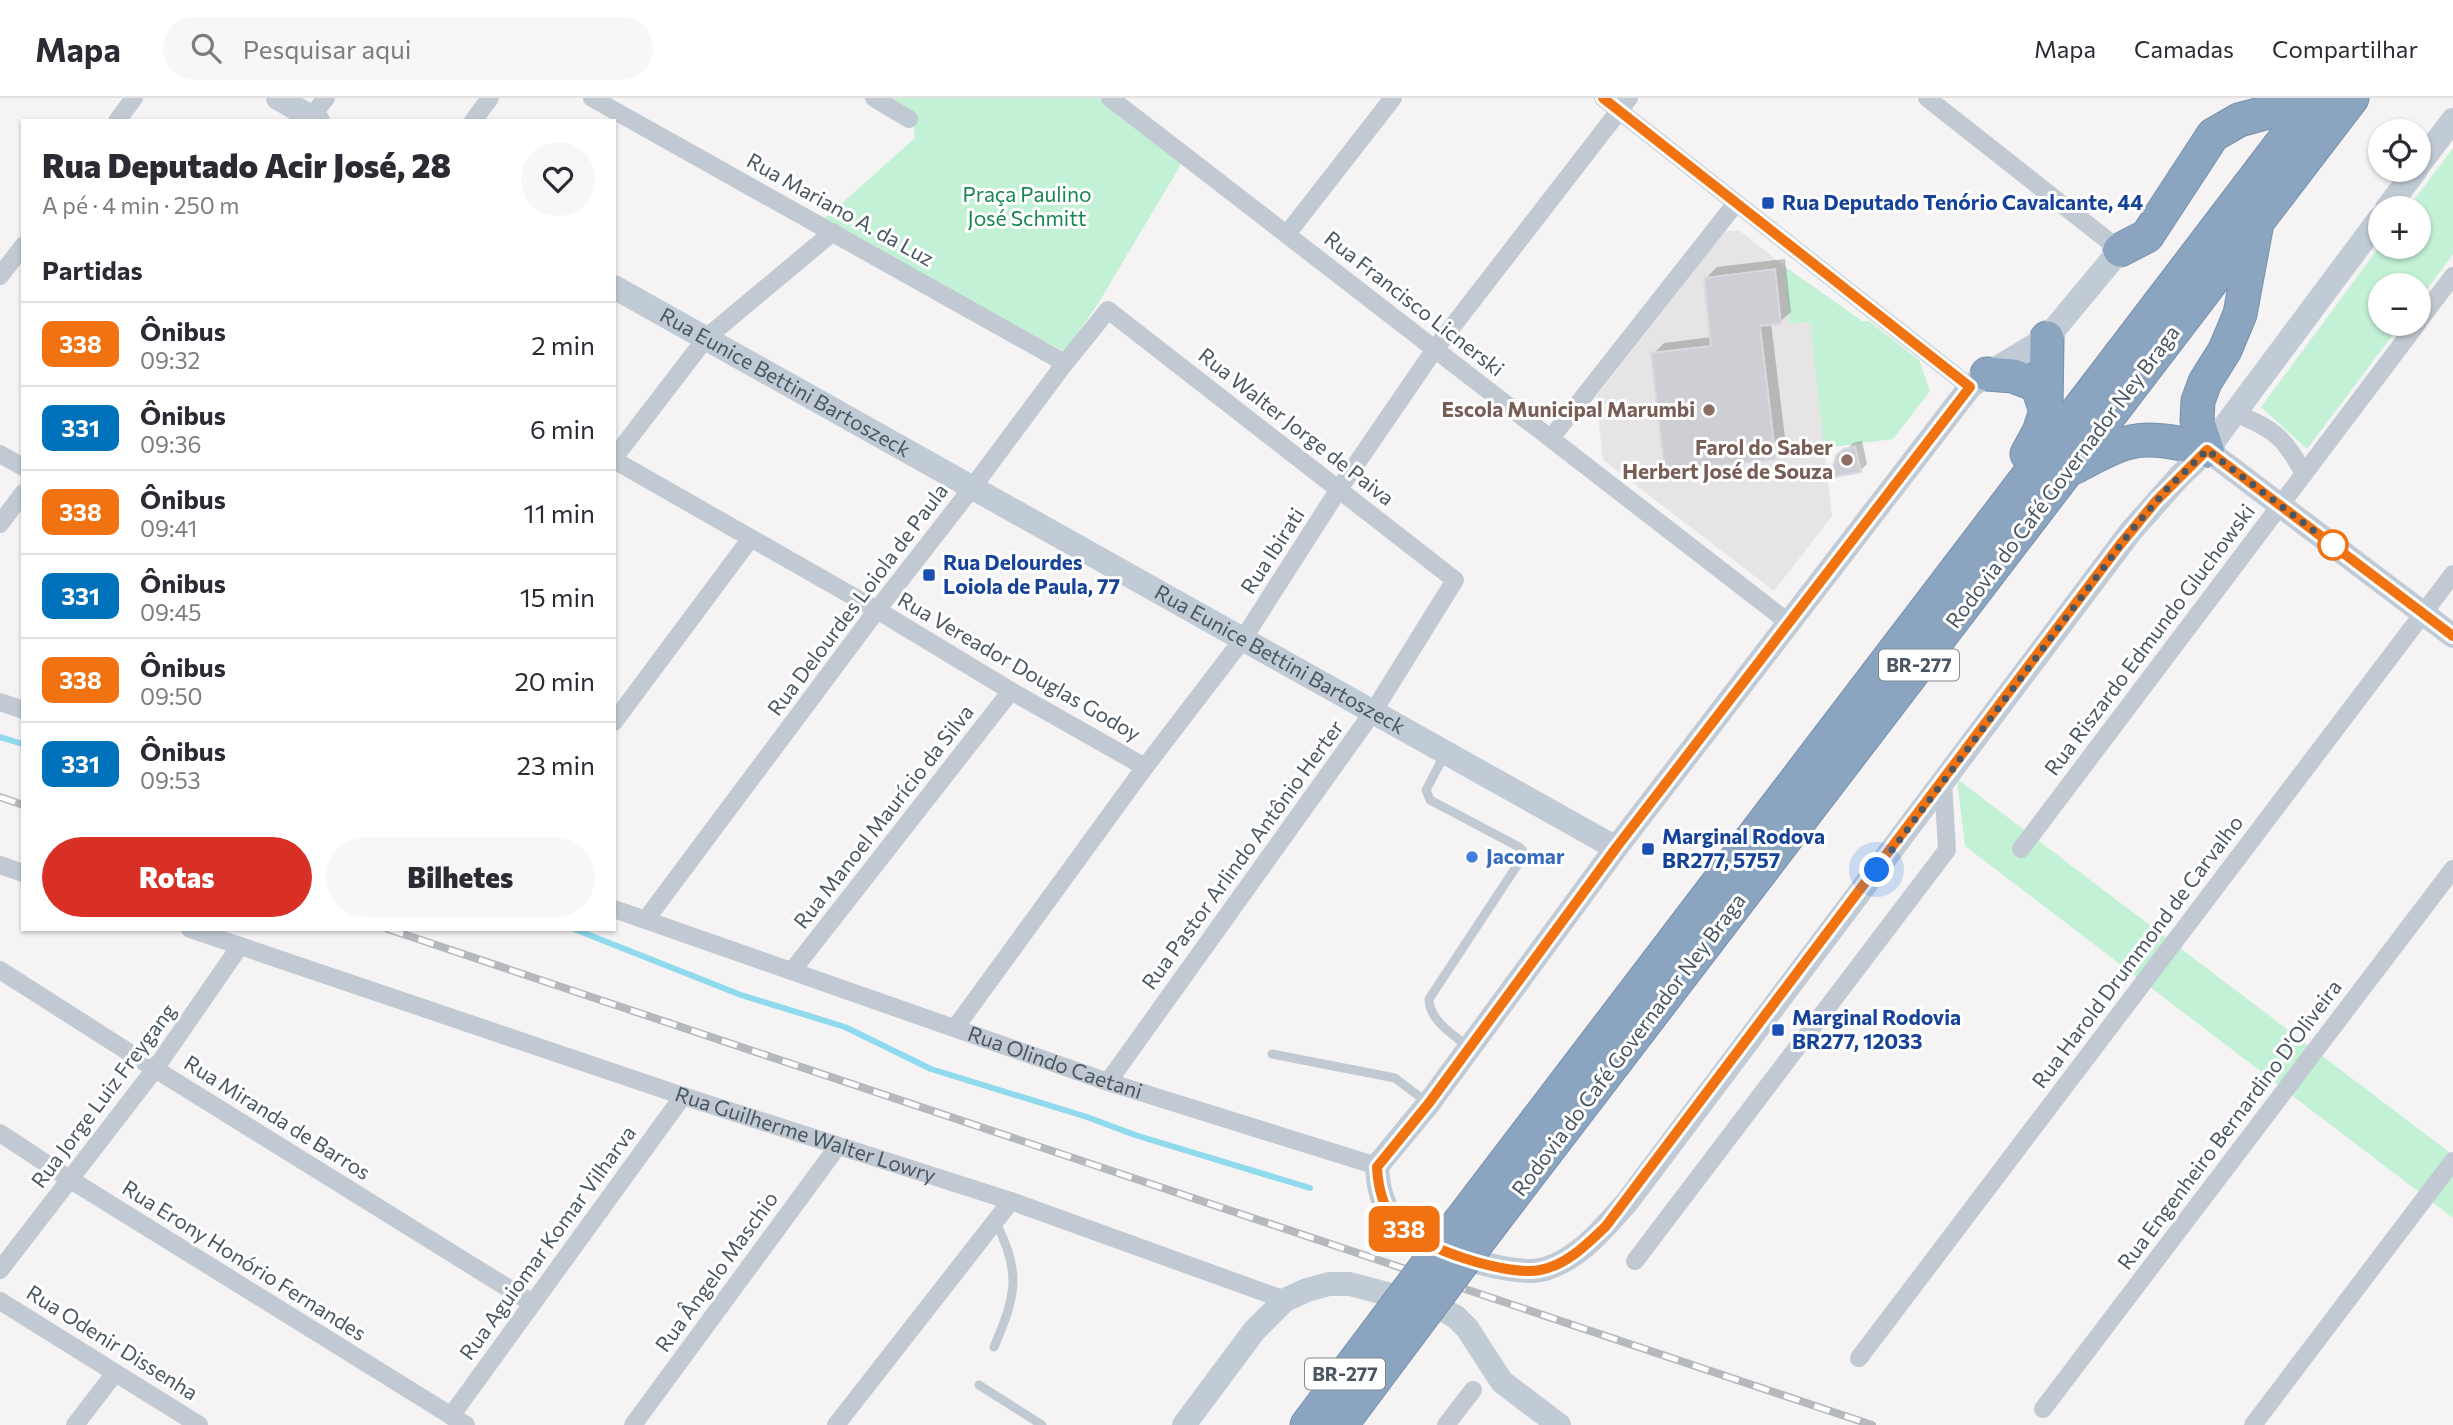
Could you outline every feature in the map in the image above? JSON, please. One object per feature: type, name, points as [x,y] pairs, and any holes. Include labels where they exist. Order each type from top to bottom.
[{"type":"highway","points":[[2120,250],[2147,236],[2213,135],[2239,120],[2290,106],[2299,98]]},
{"type":"highway","name":"Rodovia do Café Governador Ney Braga","points":[[1307,1425],[1396,1329],[1992,521],[2316,98]]},
{"type":"highway","name":"Rodovia do Café Governador Ney Braga","points":[[1474,1226],[2067,472],[2352,98]]},
{"type":"highway","points":[[2207,450],[2197,420],[2198,401],[2204,382],[2225,350],[2240,314],[2256,224]]},
{"type":"highway","points":[[1992,521],[2039,432],[2046,411],[2047,338]]},
{"type":"highway","points":[[1978,381],[2013,376],[2037,385],[2046,411]]},
{"type":"highway","points":[[2067,472],[2124,442],[2165,439],[2207,450]]},
{"type":"highway","name":"Rodovia do Café Governador Ney Braga","points":[[1341,1425],[1396,1329]]},
{"type":"street","points":[[118,119],[134,98]]},
{"type":"street","points":[[278,98],[315,114]]},
{"type":"street","points":[[474,119],[490,98]]},
{"type":"street","name":"Rua Mariano A. da Luz","points":[[592,98],[1065,363]]},
{"type":"street","points":[[874,98],[909,119]]},
{"type":"street","name":"Rua Francisco Licnerski","points":[[1110,98],[1133,105],[1287,234],[1788,622]]},
{"type":"street","points":[[1287,234],[1393,98]]},
{"type":"street","points":[[1603,98],[1624,105],[1736,204],[1978,381]]},
{"type":"street","points":[[1927,98],[2120,250],[2047,338],[1978,381],[1788,622],[1616,848],[1429,1103],[1377,1167],[1380,1195],[1395,1222],[1408,1233],[1455,1254],[1489,1266],[1522,1272],[1541,1270],[1563,1262],[1586,1246],[1627,1202],[2131,531],[2156,501],[2207,450],[2368,234]]},
{"type":"street","name":"Rua Ibirati","points":[[955,1028],[1145,767],[1243,639],[1339,489],[1435,349],[1624,105]]},
{"type":"street","points":[[2431,149],[2453,120]]},
{"type":"street","points":[[1551,438],[1736,204]]},
{"type":"street","points":[[616,456],[706,338],[833,232]]},
{"type":"street","points":[[0,276],[21,249]]},
{"type":"street","name":"Rua Riszardo Edmundo Gluchowski","points":[[2431,306],[2453,276]]},
{"type":"street","name":"Rua Eunice Bettini Bartoszeck","points":[[616,288],[1616,848]]},
{"type":"street","name":"Rua Delourdes Loiola de Paula","points":[[646,918],[877,610],[1108,310]]},
{"type":"street","name":"Rua Walter Jorge de Paiva","points":[[1108,310],[1454,580]]},
{"type":"street","name":"Rua Riszardo Edmundo Gluchowski","points":[[2021,849],[2408,336]]},
{"type":"street","points":[[2235,413],[2276,433],[2286,443],[2304,474]]},
{"type":"street","points":[[2207,450],[2453,636]]},
{"type":"street","points":[[0,454],[21,466]]},
{"type":"street","name":"Rua Vereador Douglas Godoy","points":[[616,460],[1145,767]]},
{"type":"street","points":[[0,524],[21,497]]},
{"type":"street","points":[[616,719],[751,538]]},
{"type":"street","name":"Rua Harold Drummond de Carvalho","points":[[1859,1358],[2453,573]]},
{"type":"street","name":"Rua Pastor Arlindo Antônio Herter","points":[[1108,1082],[1373,712],[1454,580]]},
{"type":"street","name":"Rua Manoel Maurício da Silva","points":[[792,971],[1011,691]]},
{"type":"street","points":[[0,702],[21,709]]},
{"type":"street","points":[[1635,1261],[1947,850],[1943,781]]},
{"type":"street","points":[[0,865],[21,872]]},
{"type":"street","name":"Rua Engenheiro Bernardino D'Oliveira","points":[[2043,1409],[2453,869]]},
{"type":"street","name":"Rua Olindo Caetani","points":[[616,910],[1108,1082],[1377,1167]]},
{"type":"street","name":"Rua Guilherme Walter Lowry","points":[[196,931],[682,1096],[1012,1201],[1285,1300]]},
{"type":"street","name":"Rua Jorge Luiz Freygang","points":[[0,1270],[155,1069],[240,946]]},
{"type":"street","name":"Rua Miranda de Barros","points":[[0,970],[532,1303]]},
{"type":"street","name":"Rua Aguiomar Komar Vilharva","points":[[459,1420],[532,1303],[682,1096]]},
{"type":"street","name":"Rua Erony Honório Fernandes","points":[[0,1133],[71,1180],[459,1420]]},
{"type":"street","name":"Rua Ângelo Maschio","points":[[632,1425],[838,1146]]},
{"type":"street","points":[[2253,1425],[2453,1161]]},
{"type":"street","points":[[836,1425],[1012,1201]]},
{"type":"street","points":[[1184,1425],[1254,1331],[1285,1300],[1329,1284],[1350,1284],[1440,1307],[1456,1317],[1467,1328],[1502,1382],[1559,1425]]},
{"type":"street","name":"Rua Odenir Dissenha","points":[[0,1301],[199,1425]]},
{"type":"street","points":[[75,1425],[115,1373]]},
{"type":"street","points":[[1446,1425],[1473,1390]]},
{"type":"lane","points":[[1446,753],[1426,790],[1430,800],[1523,851],[1522,858],[1429,999],[1429,1009],[1448,1032],[1469,1048]]},
{"type":"lane","points":[[1272,1054],[1395,1078],[1429,1103]]},
{"type":"lane","points":[[994,1348],[1009,1313],[1014,1275],[1010,1249],[995,1222]]},
{"type":"lane","points":[[979,1385],[1042,1425]]},
{"type":"shaded area","name":"Escola Municipal Marumbi","points":[[1725,231],[1740,231],[1784,266],[1790,324],[1810,322],[1832,516],[1774,591],[1603,460],[1596,397]]},
{"type":"green space","name":"Praça Paulino José Schmitt","points":[[892,98],[1099,98],[1183,161],[1099,302],[1065,352],[823,220],[915,138],[912,111]]},
{"type":"green space","points":[[2453,148],[2453,254],[2431,284],[2431,273],[2368,273],[2368,336],[2392,336],[2307,449],[2261,407],[2370,259],[2431,259],[2431,196],[2417,196],[2428,182],[2431,182],[2431,177]]},
{"type":"green space","points":[[1784,266],[1862,321],[1869,321],[1919,360],[1930,391],[1893,439],[1824,448],[1810,322],[1790,324]]},
{"type":"green space","points":[[1957,779],[2453,1155],[2453,1218],[1965,846]]},
{"type":"building","points":[[1775,269],[1781,324],[1760,326],[1776,459],[1665,472],[1651,353],[1711,346],[1704,278]]},
{"type":"building","name":"Farol do Saber Herbert José de Souza","points":[[1855,447],[1861,472],[1834,477],[1836,456],[1844,449]]},
{"type":"waterway","points":[[0,737],[21,743]]},
{"type":"waterway","points":[[579,931],[741,995],[845,1027],[931,1069],[1310,1188]]},
{"type":"railway","points":[[0,797],[21,804]]},
{"type":"railway","points":[[394,931],[1872,1425]]},
{"type":"bus line","name":"338","points":[[1603,98],[1970,387],[1616,848],[1429,1103],[1377,1167],[1380,1195],[1386,1208],[1395,1222],[1408,1233],[1489,1266],[1522,1272],[1541,1270],[1563,1262],[1586,1246],[1627,1202],[2119,546],[2156,501],[2207,450],[2453,636]]},
{"type":"place","name":"Rua Deputado Tenório Cavalcante, 44","points":[[1768,203]]},
{"type":"place","name":"Escola Municipal Marumbi","points":[[1709,410]]},
{"type":"place","name":"Farol do Saber Herbert José de Souza","points":[[1847,460]]},
{"type":"place","name":"Rua Delourdes Loiola de Paula, 77","points":[[929,575]]},
{"type":"place","name":"Marginal Rodova BR277, 5757","points":[[1648,849]]},
{"type":"place","name":"Jacomar","points":[[1472,857]]},
{"type":"place","name":"Marginal Rodovia BR277, 12033","points":[[1778,1030]]},
{"type":"route","points":[[1877,870],[2131,531],[2167,489],[2207,450],[2342,552],[2333,545]]}]
